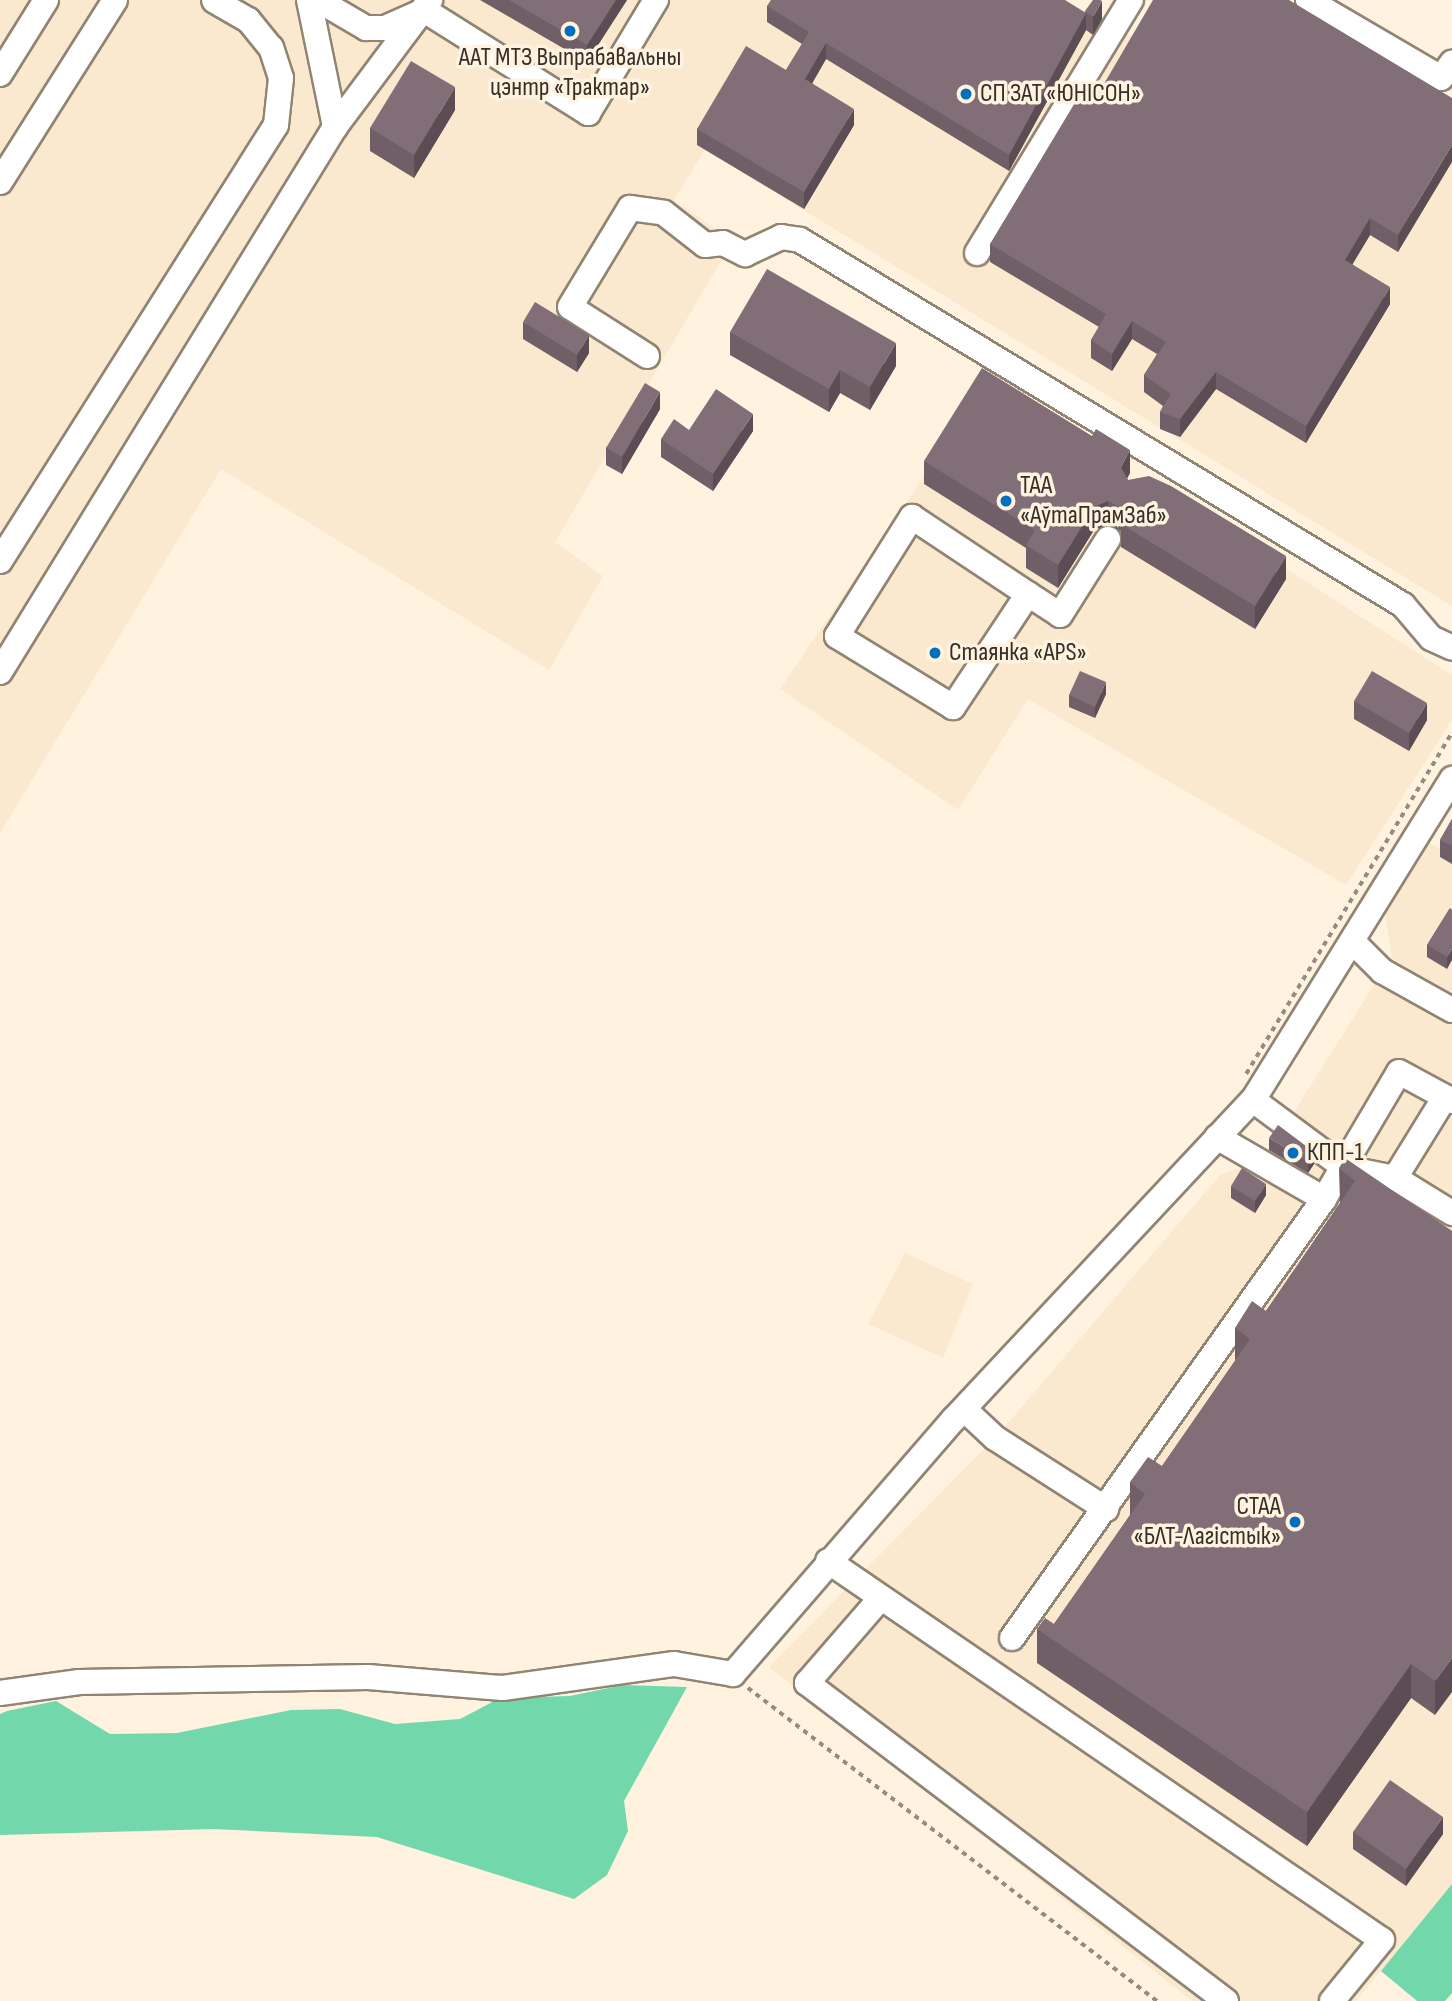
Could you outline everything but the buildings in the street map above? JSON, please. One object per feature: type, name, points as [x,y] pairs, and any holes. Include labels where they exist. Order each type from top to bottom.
[{"type":"street","points":[[0,74],[46,0]]},
{"type":"street","points":[[0,182],[115,0]]},
{"type":"street","points":[[0,561],[276,125],[281,78],[271,48],[248,19],[214,0]]},
{"type":"street","points":[[309,0],[335,127]]},
{"type":"street","points":[[318,0],[366,28],[385,28],[427,5]]},
{"type":"street","points":[[427,5],[588,113],[656,0]]},
{"type":"street","points":[[977,253],[1131,0]]},
{"type":"street","points":[[1308,0],[1441,78],[1452,63]]},
{"type":"street","points":[[0,672],[335,127],[427,5]]},
{"type":"street","points":[[647,356],[570,307],[630,208],[664,213],[705,245],[723,243],[746,254],[781,237],[800,240],[1156,458],[1403,605],[1432,638],[1452,648]]},
{"type":"street","points":[[1143,480],[1156,458]]},
{"type":"street","points":[[1028,594],[953,707],[837,636],[912,517],[1060,615],[1108,539]]},
{"type":"street","points":[[0,1693],[79,1682],[368,1677],[503,1688],[674,1664],[733,1674],[828,1561],[964,1409],[1253,1100],[1354,943],[1452,779]]},
{"type":"street","points":[[1354,943],[1382,971],[1451,1008]]},
{"type":"street","points":[[1012,1638],[1324,1199],[1345,1168],[1399,1072],[1448,1099],[1395,1178]]},
{"type":"street","points":[[1253,1100],[1345,1168],[1395,1178],[1452,1213]]},
{"type":"street","points":[[1217,1137],[1324,1199]]},
{"type":"street","points":[[964,1409],[995,1438],[1106,1509]]},
{"type":"street","points":[[828,1561],[879,1600],[1382,1940],[1332,2001]]},
{"type":"street","points":[[879,1600],[807,1683],[1226,2001]]},
{"type":"path","points":[[1253,1100],[1244,1070],[1452,733]]},
{"type":"path","points":[[733,1674],[812,1741],[1157,2001]]},
{"type":"shaded area","points":[[0,0],[1038,0],[1086,29],[1096,15],[1138,40],[1452,116],[1452,606],[705,150],[674,200],[733,241],[555,542],[603,576],[549,670],[221,469],[0,833]]},
{"type":"shaded area","points":[[982,391],[1130,473],[1124,483],[1160,488],[1452,675],[1452,720],[1346,885],[1028,699],[958,810],[780,689]]},
{"type":"shaded area","points":[[1452,837],[1452,1884],[1356,2001],[1192,2001],[769,1667],[995,1438],[1221,1174],[1263,1161],[1392,956],[1384,909],[1426,841],[1443,851]]},
{"type":"shaded area","points":[[905,1253],[973,1284],[943,1358],[868,1324]]},
{"type":"green space","points":[[623,1685],[687,1687],[624,1801],[628,1831],[607,1875],[574,1899],[377,1837],[214,1829],[0,1835],[0,1714],[7,1711],[56,1701],[110,1734],[177,1733],[291,1710],[340,1709],[395,1724],[460,1719],[500,1698],[570,1696]]},
{"type":"green space","points":[[1452,1884],[1452,1993],[1445,2001],[1417,2001],[1381,1971]]},
{"type":"place","name":"ААТ МТЗ Выпрабавальны цэнтр «Трактар»","points":[[570,31]]},
{"type":"place","name":"СП ЗАТ «ЮНІСОН»","points":[[966,94]]},
{"type":"place","name":"ТАА «АўтаПрамЗаб»","points":[[1006,501]]},
{"type":"place","name":"Стаянка «APS»","points":[[935,653]]},
{"type":"place","name":"КПП-1","points":[[1293,1153]]},
{"type":"place","name":"СТАА «БЛТ-Лагістык»","points":[[1295,1522]]}]
